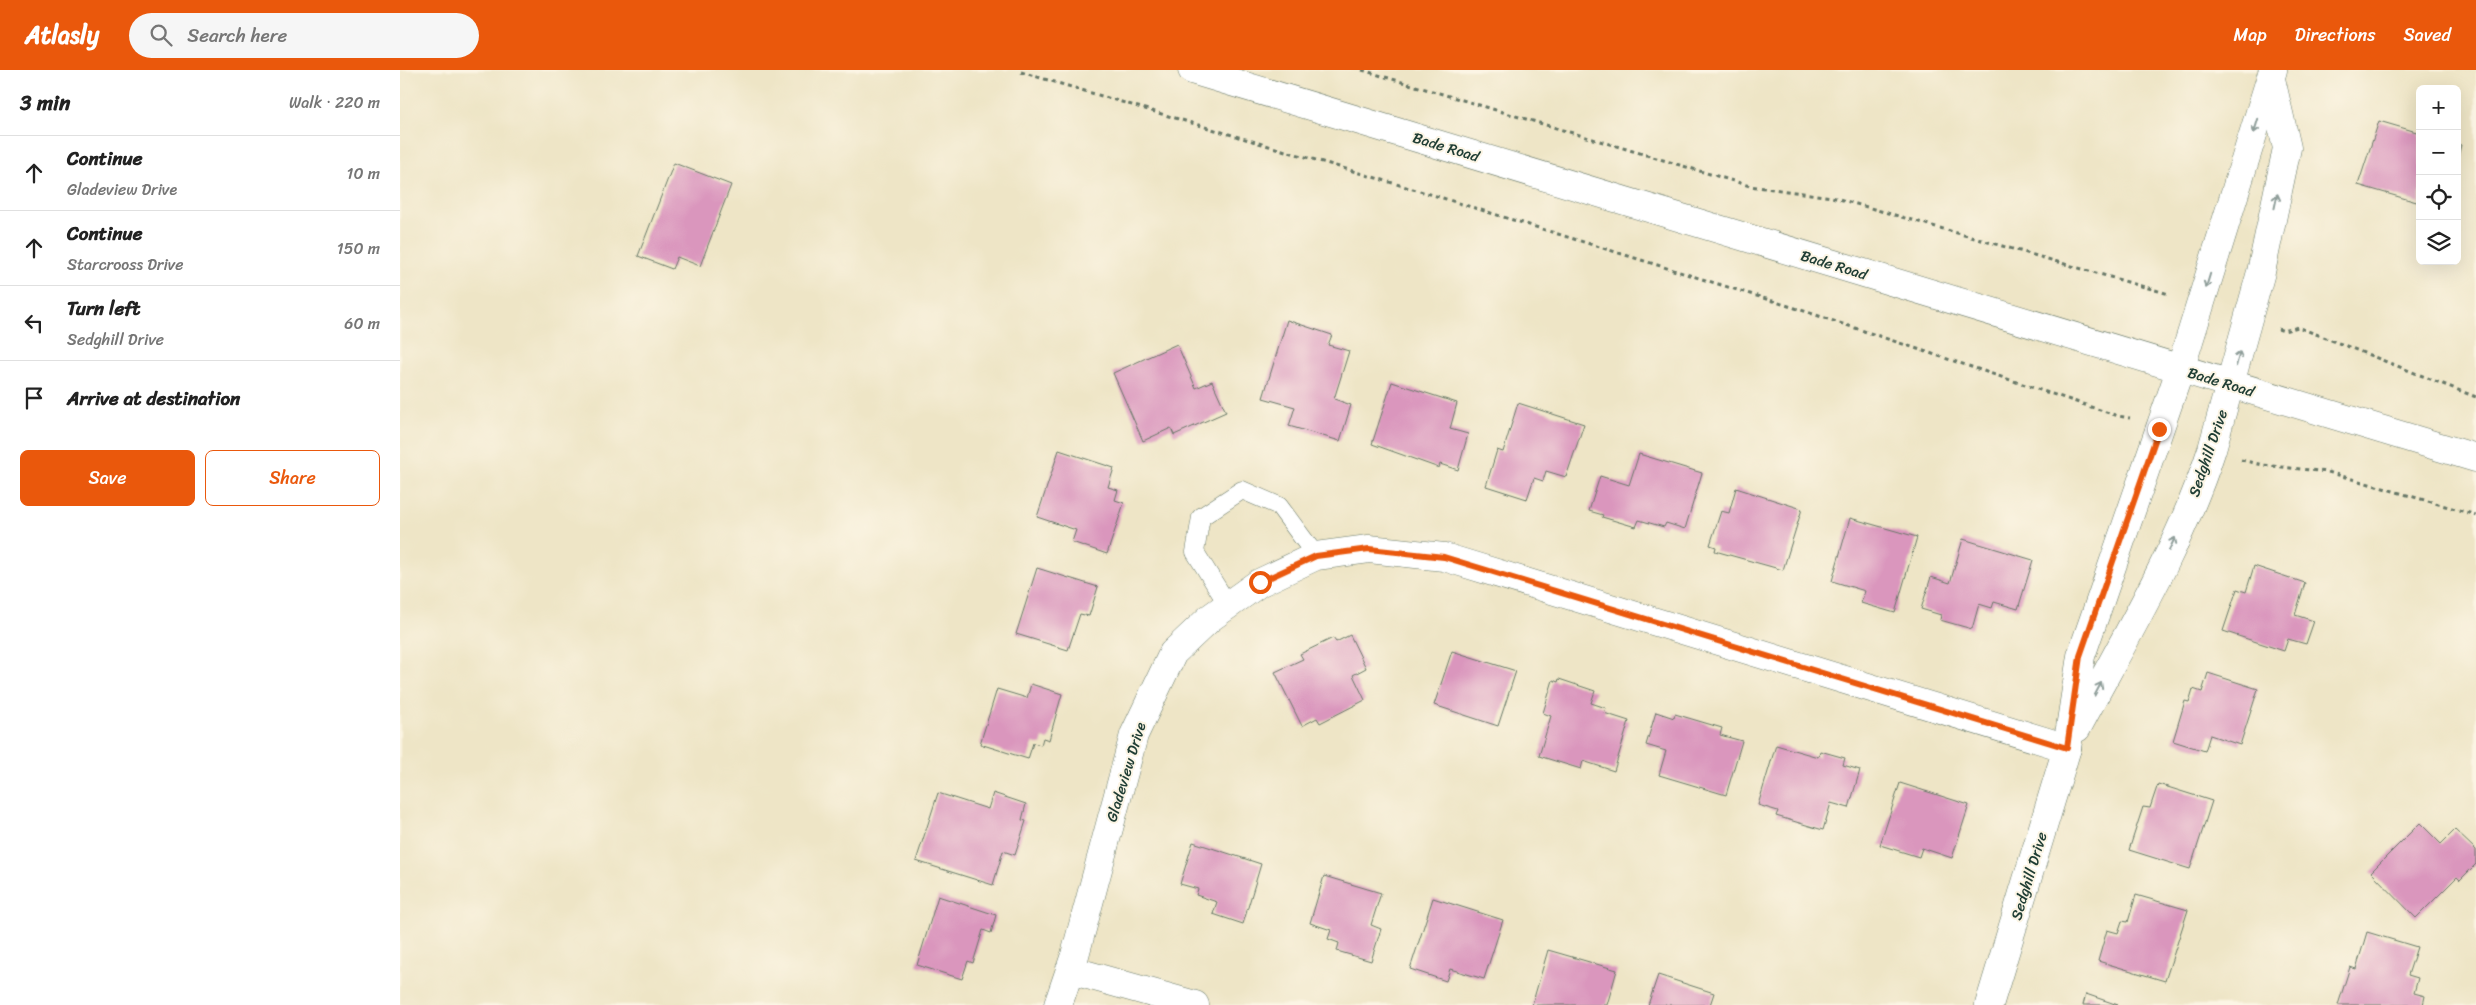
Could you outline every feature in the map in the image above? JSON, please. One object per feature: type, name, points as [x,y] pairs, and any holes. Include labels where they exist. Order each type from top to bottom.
[{"type":"street","name":"Bade Road","points":[[1192,70],[2476,458]]},
{"type":"street","name":"Sedghill Drive","points":[[1989,1005],[2067,748],[2080,656],[2180,370],[2272,74]]},
{"type":"street","name":"Sedghill Drive","points":[[2067,748],[2156,578],[2203,478],[2231,385],[2261,272],[2287,148],[2272,74]]},
{"type":"street","name":"Gladeview Drive","points":[[1058,1005],[1070,970],[1134,735],[1173,653],[1210,618],[1260,582],[1316,556],[1369,549],[1444,557],[2067,748]]},
{"type":"street","points":[[1070,970],[1195,1005]]},
{"type":"lane","points":[[1228,605],[1195,552],[1201,517],[1242,490],[1279,506],[1316,556]]},
{"type":"path","points":[[1362,70],[1750,186],[1832,197],[2164,293]]},
{"type":"path","points":[[1021,72],[1433,195],[1795,308],[2118,416],[2128,417]]},
{"type":"path","points":[[2284,331],[2298,327],[2476,397]]},
{"type":"path","points":[[2237,459],[2263,466],[2328,472],[2476,515]]},
{"type":"building","points":[[2379,121],[2416,132],[2416,202],[2358,185]]},
{"type":"building","points":[[674,163],[731,185],[700,266],[677,257],[672,269],[638,256]]},
{"type":"building","points":[[1287,320],[1332,335],[1328,345],[1349,351],[1334,399],[1351,405],[1340,441],[1289,426],[1295,407],[1263,398]]},
{"type":"building","points":[[1177,344],[1196,388],[1212,381],[1226,412],[1174,435],[1171,428],[1143,441],[1113,373]]},
{"type":"building","points":[[1392,382],[1457,403],[1450,429],[1468,434],[1458,470],[1440,464],[1439,468],[1372,444]]},
{"type":"building","points":[[1518,403],[1584,424],[1566,477],[1546,471],[1543,481],[1534,478],[1527,499],[1486,486],[1497,450],[1503,452]]},
{"type":"building","points":[[1059,450],[1114,468],[1108,487],[1118,490],[1115,500],[1124,503],[1107,554],[1072,542],[1076,530],[1037,517]]},
{"type":"building","points":[[1639,454],[1702,473],[1685,529],[1666,523],[1664,527],[1639,520],[1636,527],[1589,511],[1600,476],[1629,485]]},
{"type":"building","points":[[1736,488],[1802,509],[1783,570],[1715,551],[1716,547],[1710,545],[1721,511],[1729,513]]},
{"type":"building","points":[[1850,518],[1917,537],[1895,613],[1861,603],[1865,591],[1832,581]]},
{"type":"building","points":[[1963,539],[2033,560],[2018,609],[1994,602],[1992,608],[1979,604],[1972,629],[1940,620],[1941,615],[1921,609],[1931,577],[1950,583]]},
{"type":"building","points":[[2254,566],[2305,583],[2295,615],[2314,621],[2306,644],[2288,639],[2284,651],[2223,631],[2237,589],[2246,592]]},
{"type":"building","points":[[1037,568],[1098,587],[1089,616],[1080,614],[1068,650],[1016,634]]},
{"type":"building","points":[[1350,635],[1366,668],[1353,675],[1365,700],[1320,723],[1317,718],[1302,726],[1275,672],[1303,659],[1300,654],[1333,638],[1336,642]]},
{"type":"building","points":[[1452,651],[1516,671],[1498,726],[1434,705]]},
{"type":"building","points":[[2208,673],[2258,689],[2240,745],[2210,735],[2205,751],[2173,741],[2185,701],[2189,702],[2193,689],[2202,692]]},
{"type":"building","points":[[1559,679],[1595,691],[1591,703],[1606,708],[1604,713],[1629,721],[1614,771],[1583,761],[1581,769],[1539,756],[1551,716],[1543,713],[1553,680],[1558,682]]},
{"type":"building","points":[[1031,684],[1062,694],[1049,740],[1043,738],[1041,745],[1033,743],[1028,759],[980,744],[997,689],[1027,698]]},
{"type":"building","points":[[1656,712],[1674,718],[1675,714],[1722,728],[1720,735],[1742,741],[1726,795],[1659,775],[1666,751],[1646,745]]},
{"type":"building","points":[[1776,745],[1818,757],[1820,751],[1845,758],[1843,765],[1860,770],[1849,808],[1831,803],[1823,830],[1776,816],[1778,811],[1758,805]]},
{"type":"building","points":[[1900,783],[1969,805],[1952,858],[1922,848],[1919,857],[1880,845]]},
{"type":"building","points":[[2158,784],[2212,801],[2190,869],[2129,850],[2143,807],[2150,808]]},
{"type":"building","points":[[938,793],[988,809],[993,793],[1026,804],[1022,820],[1026,821],[1015,855],[1003,851],[993,885],[916,861]]},
{"type":"building","points":[[2420,823],[2441,844],[2455,830],[2476,850],[2476,864],[2460,880],[2457,877],[2416,918],[2371,872]]},
{"type":"building","points":[[1193,842],[1261,864],[1243,924],[1213,914],[1217,902],[1196,895],[1198,889],[1180,884]]},
{"type":"building","points":[[1324,876],[1381,893],[1371,925],[1381,929],[1371,961],[1337,951],[1339,943],[1328,939],[1331,930],[1310,923]]},
{"type":"building","points":[[2136,895],[2188,910],[2165,981],[2098,961],[2107,930],[2118,933],[2122,921],[2128,922]]},
{"type":"building","points":[[938,896],[996,915],[991,933],[983,930],[973,963],[968,961],[962,979],[917,965]]},
{"type":"building","points":[[1433,898],[1503,920],[1484,979],[1450,969],[1446,981],[1410,969]]},
{"type":"building","points":[[2367,932],[2417,947],[2408,975],[2418,978],[2414,993],[2425,996],[2423,1005],[2338,1005],[2350,967],[2356,969]]},
{"type":"building","points":[[1548,950],[1617,970],[1607,1005],[1532,1005]]},
{"type":"building","points":[[1658,975],[1714,993],[1710,1005],[1648,1005]]},
{"type":"building","points":[[2086,994],[2118,1005],[2083,1005]]},
{"type":"route","points":[[1260,582],[1316,556],[1369,549],[1444,557],[2067,748],[2080,656],[2159,429]]}]
